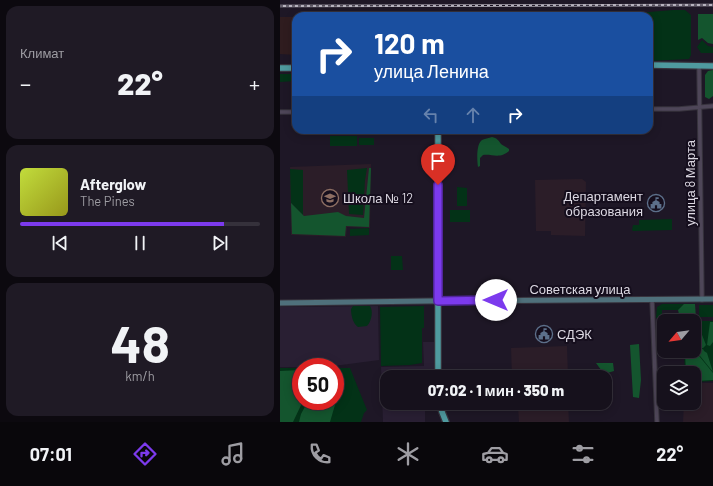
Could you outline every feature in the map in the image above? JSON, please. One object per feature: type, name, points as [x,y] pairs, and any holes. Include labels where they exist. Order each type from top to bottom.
[{"type":"main road","points":[[653,65],[713,66]]},
{"type":"main road","points":[[280,68],[292,68]]},
{"type":"main road","points":[[438,134],[438,370]]},
{"type":"main road","name":"Советская улица","points":[[280,303],[713,300]]},
{"type":"main road","points":[[442,410],[446,422]]},
{"type":"street","name":"улица 8 Марта","points":[[699,66],[702,300]]},
{"type":"street","points":[[653,109],[713,106]]},
{"type":"street","points":[[280,112],[292,112]]},
{"type":"street","points":[[652,300],[657,422]]},
{"type":"shaded area","points":[[280,17],[292,17],[292,55],[280,54]]},
{"type":"shaded area","name":"Школа № 12","points":[[371,164],[370,228],[347,227],[346,237],[291,235],[290,167]]},
{"type":"shaded area","points":[[582,179],[586,182],[585,236],[551,235],[551,231],[536,231],[535,180]]},
{"type":"shaded area","points":[[378,306],[379,360],[344,365],[344,358],[292,358],[292,367],[280,367],[280,307]]},
{"type":"shaded area","points":[[423,342],[434,342],[434,370],[381,370],[381,367],[424,366]]},
{"type":"shaded area","points":[[567,346],[568,370],[512,370],[511,348]]},
{"type":"shaded area","points":[[701,383],[713,383],[713,422],[683,422],[684,410],[701,410]]},
{"type":"shaded area","points":[[383,410],[425,410],[425,422],[383,422]]},
{"type":"shaded area","points":[[518,410],[568,410],[569,422],[519,422]]},
{"type":"green space","points":[[685,10],[691,15],[691,55],[689,59],[653,61],[653,12],[649,12]]},
{"type":"green space","points":[[698,14],[713,14],[713,44],[708,43],[702,38],[698,40]]},
{"type":"green space","points":[[702,40],[708,46],[713,47],[713,53],[701,53],[697,47]]},
{"type":"green space","points":[[713,70],[713,96],[709,99],[705,97],[705,75],[708,71]]},
{"type":"green space","points":[[280,74],[292,74],[292,81],[280,82]]},
{"type":"green space","points":[[330,136],[357,136],[357,146],[330,146]]},
{"type":"green space","points":[[492,137],[508,148],[509,151],[499,156],[483,155],[480,158],[480,166],[478,167],[477,153],[480,142]]},
{"type":"green space","points":[[359,138],[374,138],[374,145],[359,145]]},
{"type":"green space","points":[[367,168],[363,215],[349,214],[347,170]]},
{"type":"green space","points":[[369,168],[371,168],[369,227],[346,226],[345,236],[292,234],[291,203],[304,216],[338,212],[346,216],[364,218]]},
{"type":"green space","points":[[290,169],[303,170],[303,215],[291,203]]},
{"type":"green space","points":[[457,187],[467,188],[467,206],[457,206]]},
{"type":"green space","points":[[450,210],[470,210],[470,222],[450,222]]},
{"type":"green space","points":[[672,219],[672,230],[632,230],[633,225],[639,225],[639,220]]},
{"type":"green space","points":[[369,228],[369,235],[350,236],[350,229]]},
{"type":"green space","points":[[391,256],[402,256],[403,270],[391,270]]},
{"type":"green space","points":[[662,304],[684,304],[678,310],[662,310],[662,314],[657,314],[656,318],[657,307]]},
{"type":"green space","points":[[684,304],[695,304],[696,314],[679,314],[678,310]]},
{"type":"green space","points":[[699,305],[713,305],[713,317],[701,317],[701,314],[699,314]]},
{"type":"green space","points":[[353,306],[370,306],[372,315],[367,326],[358,327],[355,324],[351,311]]},
{"type":"green space","points":[[424,306],[424,328],[422,328],[422,363],[381,366],[380,307]]},
{"type":"green space","points":[[701,321],[713,321],[713,381],[701,382],[701,366],[685,366],[684,358],[701,358]]},
{"type":"green space","points":[[710,322],[713,322],[713,342],[710,346],[707,345]]},
{"type":"green space","points":[[701,332],[706,345],[701,348]]},
{"type":"green space","points":[[639,344],[641,380],[639,398],[633,397],[630,345]]},
{"type":"green space","points":[[703,349],[707,353],[713,372],[701,357],[701,350]]},
{"type":"green space","points":[[685,358],[701,358],[713,373],[713,380],[701,381],[701,366],[686,366]]},
{"type":"green space","points":[[596,363],[613,363],[614,371],[601,370]]},
{"type":"green space","points":[[280,368],[292,368],[292,410],[344,410],[344,368],[350,368],[367,410],[364,413],[361,422],[280,422]]},
{"type":"green space","points":[[292,370],[292,410],[299,410],[293,422],[280,422],[280,371]]},
{"type":"green space","points":[[303,410],[334,410],[330,422],[299,422]]},
{"type":"railway","points":[[280,6],[713,5]]},
{"type":"place","name":"Школа № 12","points":[[330,198]]},
{"type":"place","name":"Департамент образования","points":[[656,203]]},
{"type":"place","name":"СДЭК","points":[[544,334]]},
{"type":"route","points":[[438,185],[438,301],[496,300]]}]
